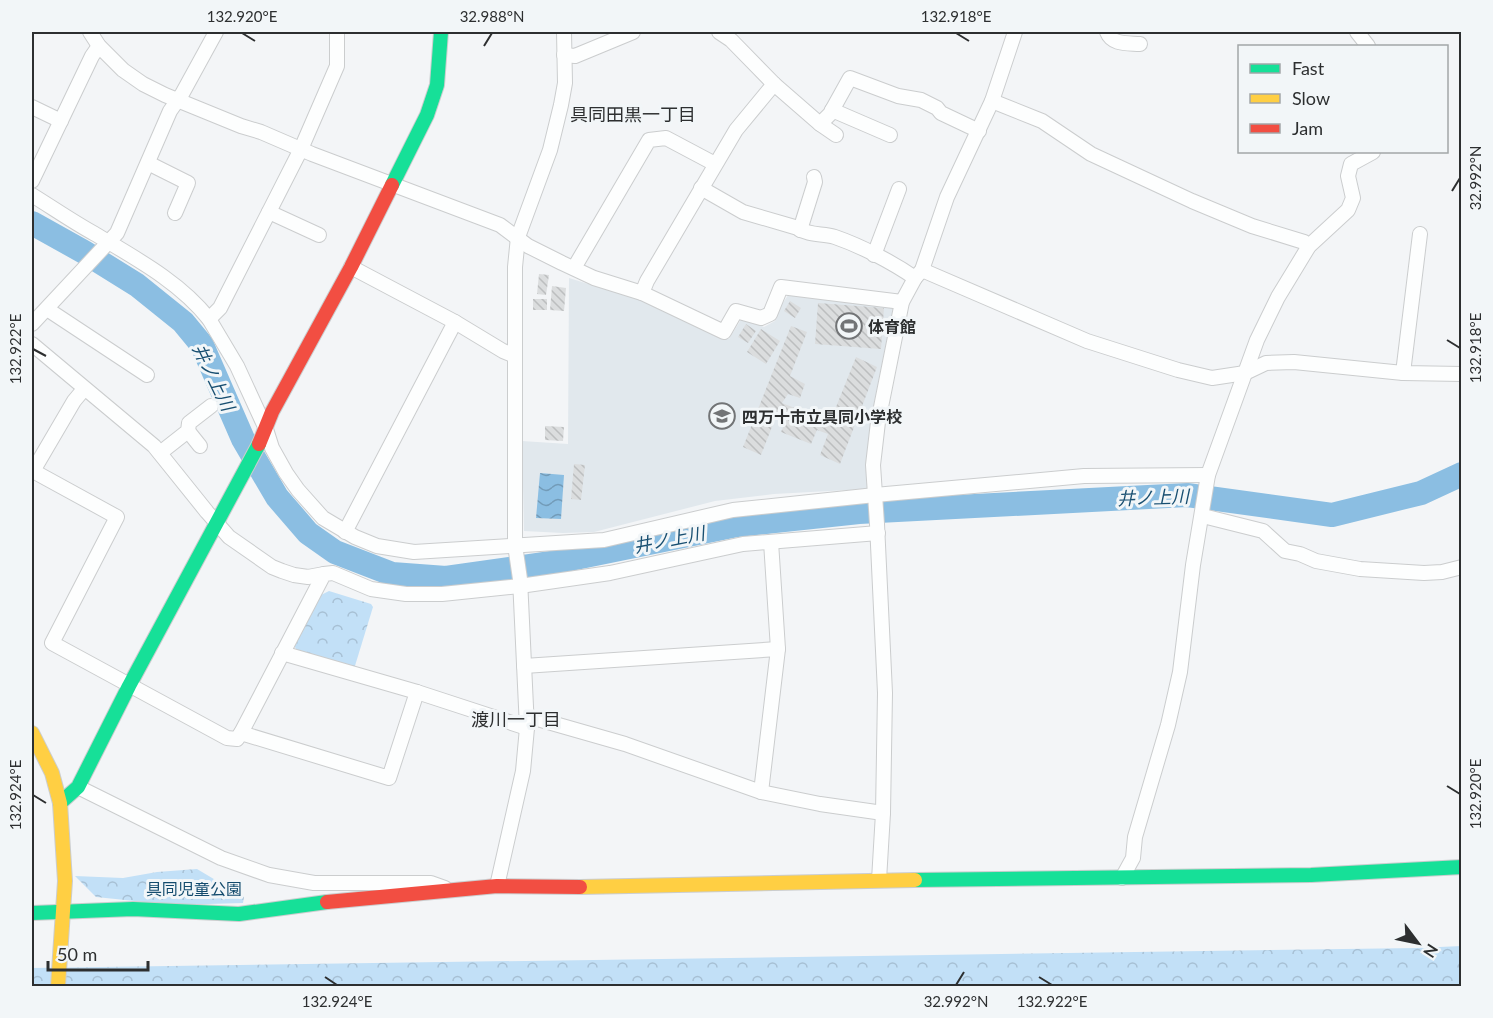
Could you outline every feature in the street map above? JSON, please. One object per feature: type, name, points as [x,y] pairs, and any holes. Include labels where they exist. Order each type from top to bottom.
[{"type":"street","points":[[90,32],[99,46],[123,70],[143,84],[301,149],[500,225],[528,246],[594,278],[642,293],[724,332],[736,310],[761,318],[770,314],[781,287],[902,302]]},
{"type":"street","points":[[32,324],[105,246],[123,222],[170,111],[216,32]]},
{"type":"street","points":[[210,319],[220,308],[301,149],[338,66],[337,32]]},
{"type":"street","points":[[60,803],[78,787],[129,686],[260,446],[272,412],[351,267],[427,116],[436,85],[441,32]]},
{"type":"street","points":[[497,886],[523,771],[527,722],[520,582],[515,548],[515,267],[518,237],[550,150],[556,127],[565,82],[564,32]]},
{"type":"street","points":[[564,55],[576,56],[633,32]]},
{"type":"street","points":[[879,880],[883,813],[885,693],[873,465],[878,422],[902,302],[919,274],[947,197],[992,101],[1015,32]]},
{"type":"street","points":[[1107,32],[1115,42],[1140,44]]},
{"type":"street","points":[[1357,32],[1367,45]]},
{"type":"street","points":[[727,34],[774,84],[836,135]]},
{"type":"street","points":[[32,181],[92,56],[99,46]]},
{"type":"street","points":[[820,124],[832,110],[850,78],[898,96],[921,100],[937,108],[941,113],[979,131]]},
{"type":"street","points":[[642,293],[715,164],[730,129],[774,84]]},
{"type":"street","points":[[992,101],[1042,121],[1091,154],[1192,201],[1252,226],[1304,242],[1310,246]]},
{"type":"street","points":[[32,107],[61,121]]},
{"type":"street","points":[[832,110],[890,135]]},
{"type":"street","points":[[574,268],[649,140],[666,138],[715,164]]},
{"type":"street","points":[[1122,878],[1132,858],[1135,837],[1168,725],[1177,683],[1193,565],[1208,479],[1257,340],[1278,297],[1310,246],[1348,210],[1353,198],[1348,176],[1351,164],[1371,153]]},
{"type":"street","points":[[148,163],[188,183],[175,213]]},
{"type":"street","points":[[800,230],[815,182],[814,177]]},
{"type":"street","points":[[701,188],[743,212],[800,230],[834,237],[919,274],[1087,341],[1178,370],[1212,378],[1245,373],[1266,363],[1294,363],[1403,373],[1461,374]]},
{"type":"street","points":[[874,255],[899,189]]},
{"type":"street","points":[[32,195],[105,246],[167,280],[201,308],[232,356],[266,429],[272,448],[298,490],[322,518],[345,532],[377,546],[414,552],[515,548],[604,540],[733,510],[1084,476],[1208,479]]},
{"type":"street","points":[[269,212],[319,235]]},
{"type":"street","points":[[1403,373],[1420,234]]},
{"type":"street","points":[[351,267],[515,356]]},
{"type":"street","points":[[47,309],[147,375]]},
{"type":"street","points":[[345,532],[455,322]]},
{"type":"street","points":[[32,344],[160,453],[229,537],[272,567],[294,575],[308,577],[333,573],[370,589],[406,594],[442,594],[520,582],[610,573],[743,544],[878,528]]},
{"type":"street","points":[[84,389],[74,401],[33,471],[117,517],[52,643],[227,738],[237,739],[324,574]]},
{"type":"street","points":[[160,453],[188,431],[189,423],[211,406]]},
{"type":"street","points":[[188,431],[200,446]]},
{"type":"street","points":[[1203,511],[1263,531],[1286,550],[1316,561],[1360,569],[1424,573],[1442,572],[1461,567]]},
{"type":"street","points":[[761,792],[778,649],[771,542]]},
{"type":"street","points":[[524,666],[778,649]]},
{"type":"street","points":[[282,653],[527,722],[625,744],[761,792],[820,804],[883,813]]},
{"type":"street","points":[[241,733],[389,778],[417,692]]},
{"type":"street","points":[[32,733],[52,773],[60,803],[65,881],[58,987]]},
{"type":"street","points":[[78,787],[211,854],[268,875],[314,883],[431,884],[450,890]]},
{"type":"street","points":[[32,913],[133,909],[239,914],[321,903],[497,886],[606,887],[879,880],[1311,875],[1461,867]]},
{"type":"shaded area","name":"四万十市立具同小学校","points":[[569,278],[643,301],[729,339],[742,318],[764,327],[775,321],[789,294],[895,307],[866,469],[867,489],[774,494],[715,501],[594,532],[524,531],[522,441],[568,444]]},
{"type":"green space","points":[[329,591],[371,604],[373,607],[354,669],[297,651],[294,645],[321,595]]},
{"type":"green space","name":"具同児童公園","points":[[197,869],[244,897],[243,903],[173,905],[96,897],[75,876],[123,878],[157,872]]},
{"type":"green space","points":[[1462,946],[1461,986],[32,986],[32,968]]},
{"type":"water","points":[[540,473],[564,475],[561,519],[536,518]]},
{"type":"building","points":[[539,274],[549,275],[546,295],[537,294]]},
{"type":"building","points":[[552,286],[566,288],[564,311],[550,310]]},
{"type":"building","points":[[533,299],[547,299],[547,310],[533,310]]},
{"type":"building","points":[[790,301],[801,308],[795,318],[784,311]]},
{"type":"building","name":"体育館","points":[[818,303],[884,308],[881,349],[815,344]]},
{"type":"building","points":[[746,324],[756,331],[748,343],[738,337]]},
{"type":"building","points":[[791,326],[807,332],[790,376],[805,384],[800,398],[788,394],[782,403],[830,422],[856,357],[877,367],[840,464],[820,455],[828,434],[817,430],[811,444],[781,432],[787,418],[777,414],[761,455],[743,447]]},
{"type":"building","points":[[761,329],[780,341],[766,364],[747,352]]},
{"type":"building","points":[[545,426],[564,427],[563,441],[545,440]]},
{"type":"building","points":[[574,464],[585,465],[581,500],[571,499]]},
{"type":"waterway","name":"井ノ上川","points":[[32,223],[137,285],[183,322],[202,345],[243,439],[277,497],[308,533],[335,552],[392,574],[446,578],[551,563],[737,525],[859,512],[1187,495],[1332,515],[1421,493],[1462,474]]},
{"type":"traffic: fast","points":[[392,185],[427,115],[437,85],[441,32]]},
{"type":"traffic: fast","points":[[60,803],[78,787],[129,686],[259,444]]},
{"type":"traffic: fast","points":[[915,880],[1311,875],[1462,867]]},
{"type":"traffic: fast","points":[[32,913],[133,909],[239,914],[327,902]]},
{"type":"traffic: slow","points":[[32,733],[52,773],[60,803],[65,881],[58,986]]},
{"type":"traffic: slow","points":[[580,887],[915,880]]},
{"type":"traffic: jam","points":[[259,444],[272,412],[351,267],[392,185]]},
{"type":"traffic: jam","points":[[327,902],[497,886],[580,887]]},
{"type":"place","name":"体育館","points":[[849,326]]},
{"type":"place","name":"四万十市立具同小学校","points":[[722,416]]},
{"type":"district","name":"具同田黒一丁目","points":[[633,114]]},
{"type":"district","name":"渡川一丁目","points":[[516,719]]}]
